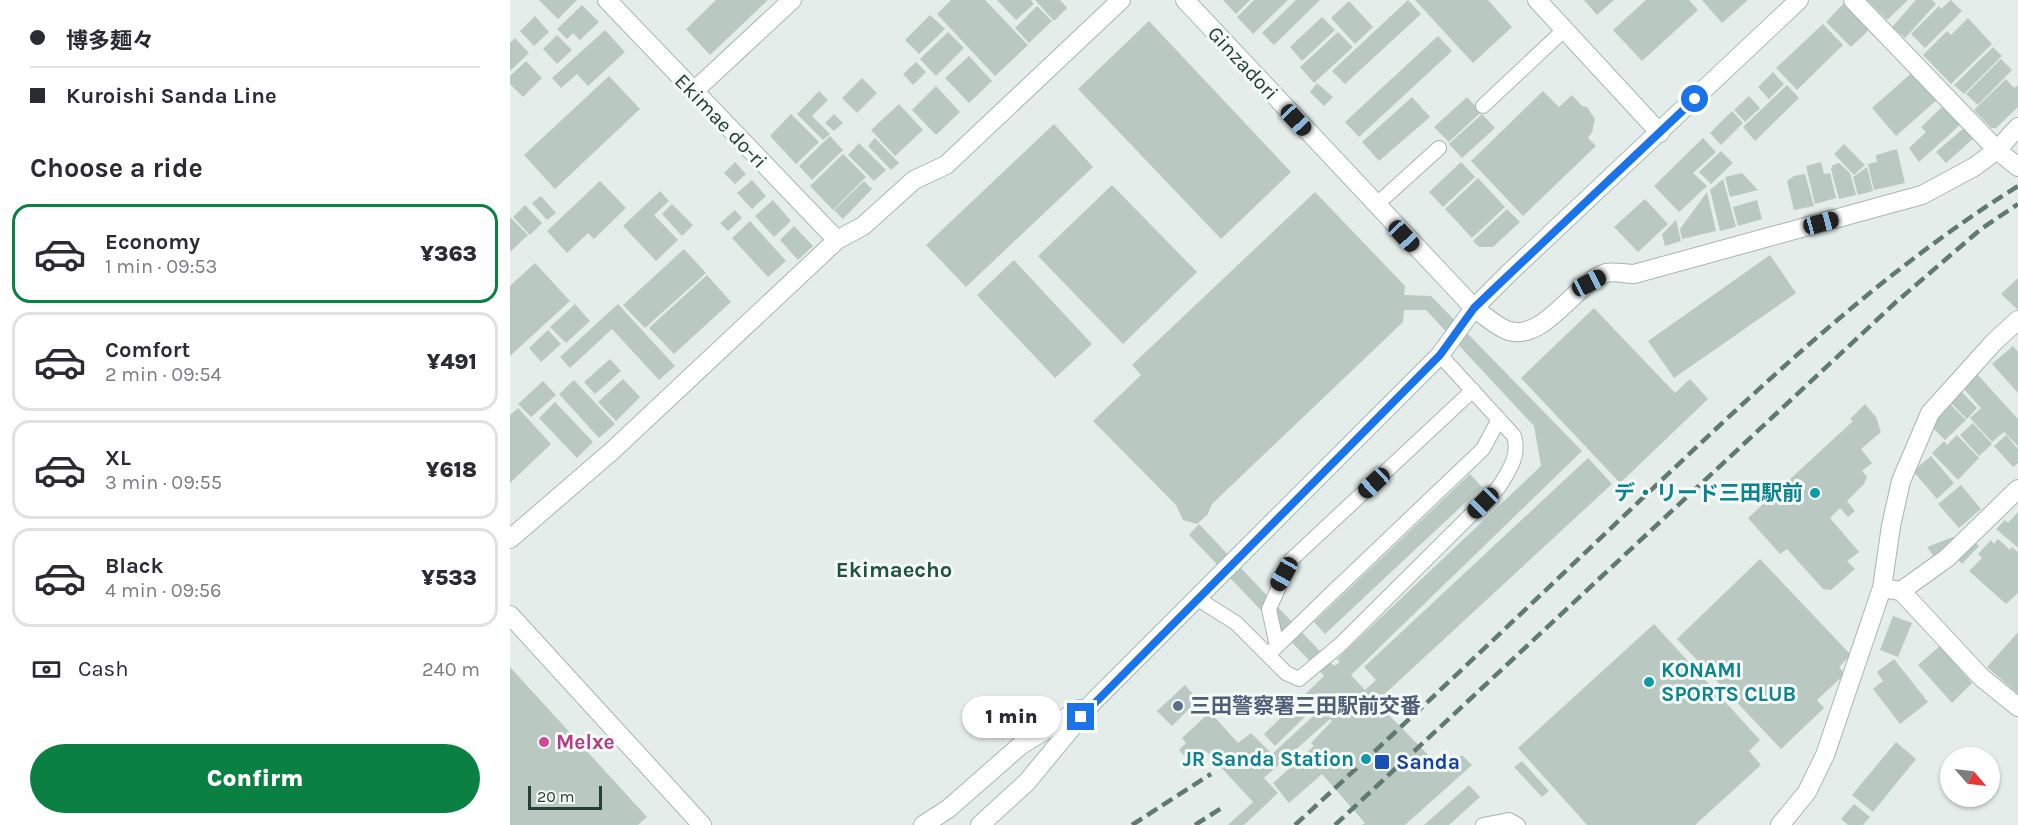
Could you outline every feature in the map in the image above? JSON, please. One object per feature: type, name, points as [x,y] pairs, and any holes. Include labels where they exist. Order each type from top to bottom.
[{"type":"street","name":"Ekimae do-ri","points":[[607,0],[837,240]]},
{"type":"street","points":[[693,92],[792,0]]},
{"type":"street","points":[[510,539],[613,450],[837,240],[863,226],[914,180],[946,165],[1121,0]]},
{"type":"street","name":"Ginzadori","points":[[1185,0],[1474,308],[1509,331],[1527,331],[1551,317],[1589,283],[1608,272],[1634,274],[1922,195],[1974,167],[1997,150],[2018,127]]},
{"type":"street","points":[[1537,0],[1660,133]]},
{"type":"street","points":[[980,825],[1027,782],[1093,702],[1440,355],[1474,308],[1799,0]]},
{"type":"street","points":[[1853,0],[1997,150],[2018,167]]},
{"type":"street","points":[[1780,825],[1807,792],[1825,755],[1882,588],[1900,481],[1930,413],[1994,342],[2018,320]]},
{"type":"street","points":[[1901,591],[1947,558],[2018,489]]},
{"type":"street","points":[[1882,588],[1901,591],[1981,677],[2018,707]]},
{"type":"street","points":[[510,615],[702,825]]},
{"type":"street","points":[[923,825],[948,809],[1021,745],[1093,702]]},
{"type":"lane","points":[[1483,105],[1564,30]]},
{"type":"lane","points":[[1376,205],[1439,148]]},
{"type":"lane","points":[[1198,598],[1272,650],[1292,678],[1299,679],[1307,674],[1499,487],[1511,468],[1518,448],[1514,436],[1440,355]]},
{"type":"lane","points":[[1272,650],[1269,609],[1291,560],[1473,390]]},
{"type":"lane","points":[[1272,650],[1483,449],[1499,419]]},
{"type":"lane","points":[[1491,824],[1509,820],[1518,825]]},
{"type":"building","points":[[539,0],[577,0],[558,19]]},
{"type":"building","points":[[716,0],[768,0],[710,55],[686,29]]},
{"type":"building","points":[[951,0],[985,0],[1028,45],[995,76],[937,14]]},
{"type":"building","points":[[997,0],[1031,0],[1034,4],[1016,20]]},
{"type":"building","points":[[1035,0],[1060,0],[1067,8],[1054,21]]},
{"type":"building","points":[[1223,0],[1250,0],[1236,14]]},
{"type":"building","points":[[1254,0],[1288,0],[1253,34],[1237,17]]},
{"type":"building","points":[[1296,0],[1320,0],[1274,45],[1262,33]]},
{"type":"building","points":[[1408,0],[1421,14],[1345,84],[1332,71]]},
{"type":"building","points":[[1415,0],[1488,0],[1512,27],[1473,63]]},
{"type":"building","points":[[1584,0],[1614,0],[1597,15]]},
{"type":"building","points":[[1646,0],[1689,0],[1698,10],[1642,61],[1613,30]]},
{"type":"building","points":[[1702,0],[1748,0],[1722,23]]},
{"type":"building","points":[[1867,0],[1908,0],[1887,20]]},
{"type":"building","points":[[1916,0],[1932,0],[1936,4],[1905,38],[1892,27]]},
{"type":"building","points":[[1951,0],[1962,11],[1925,48],[1911,34],[1939,6],[1941,9]]},
{"type":"building","points":[[1349,1],[1373,27],[1355,44],[1331,18]]},
{"type":"building","points":[[1844,3],[1870,29],[1851,47],[1826,22]]},
{"type":"building","points":[[582,5],[599,22],[580,40],[573,33],[567,39],[557,29]]},
{"type":"building","points":[[1037,6],[1052,21],[1029,43],[1015,28]]},
{"type":"building","points":[[930,15],[945,29],[919,54],[905,40]]},
{"type":"building","points":[[535,16],[549,32],[534,46],[520,31]]},
{"type":"building","points":[[1322,17],[1335,30],[1302,61],[1290,47]]},
{"type":"building","points":[[1968,18],[1992,44],[1951,84],[1923,55],[1947,31],[1951,35]]},
{"type":"building","points":[[1149,21],[1291,172],[1221,239],[1078,89]]},
{"type":"building","points":[[1823,24],[1843,45],[1797,90],[1776,68]]},
{"type":"building","points":[[605,30],[625,52],[588,86],[577,74],[561,88],[552,78]]},
{"type":"building","points":[[948,32],[964,48],[936,76],[920,59]]},
{"type":"building","points":[[1338,32],[1353,47],[1314,83],[1300,67]]},
{"type":"building","points":[[557,35],[572,50],[557,64],[543,49]]},
{"type":"building","points":[[1438,36],[1452,51],[1359,137],[1345,122]]},
{"type":"building","points":[[515,38],[529,53],[510,71],[510,43]]},
{"type":"building","points":[[1993,47],[2002,56],[1964,94],[1954,85]]},
{"type":"building","points":[[969,56],[992,81],[969,103],[945,78]]},
{"type":"building","points":[[2001,59],[2012,70],[1978,105],[1966,94]]},
{"type":"building","points":[[526,61],[542,78],[523,97],[510,84],[510,76]]},
{"type":"building","points":[[916,62],[926,72],[913,85],[903,74]]},
{"type":"building","points":[[1915,70],[1939,98],[1896,136],[1872,108]]},
{"type":"building","points":[[1773,72],[1784,84],[1769,99],[1758,87]]},
{"type":"building","points":[[609,76],[640,109],[555,189],[524,155]]},
{"type":"building","points":[[862,78],[877,93],[857,113],[842,98]]},
{"type":"building","points":[[2006,79],[2014,88],[2018,85],[2018,107],[1996,128],[1991,128],[1974,110]]},
{"type":"building","points":[[1317,83],[1333,97],[1324,106],[1310,92]]},
{"type":"building","points":[[1787,85],[1799,98],[1755,141],[1743,127]]},
{"type":"building","points":[[936,86],[960,112],[936,135],[912,110]]},
{"type":"building","points":[[819,91],[828,100],[812,116],[830,134],[823,140],[797,114]]},
{"type":"building","points":[[1543,91],[1559,107],[1572,95],[1582,106],[1587,107],[1595,119],[1588,138],[1596,146],[1523,216],[1471,161]]},
{"type":"building","points":[[1749,96],[1760,108],[1745,122],[1734,110]]},
{"type":"building","points":[[1412,97],[1430,117],[1379,161],[1362,142]]},
{"type":"building","points":[[1467,97],[1481,112],[1449,142],[1434,127]]},
{"type":"building","points":[[899,104],[923,130],[895,156],[871,130]]},
{"type":"building","points":[[1943,106],[1961,124],[1919,162],[1909,148],[1926,132],[1921,127]]},
{"type":"building","points":[[1732,111],[1743,123],[1721,145],[1710,133]]},
{"type":"building","points":[[791,114],[819,142],[796,164],[770,136]]},
{"type":"building","points":[[834,114],[843,123],[834,131],[825,123]]},
{"type":"building","points":[[1482,114],[1495,128],[1462,158],[1449,144]]},
{"type":"building","points":[[1054,124],[1093,167],[966,287],[926,245]]},
{"type":"building","points":[[1965,127],[1975,137],[1946,163],[1936,152]]},
{"type":"building","points":[[830,136],[843,150],[812,180],[799,166]]},
{"type":"building","points":[[875,138],[899,163],[891,170],[868,146]]},
{"type":"building","points":[[1703,138],[1716,152],[1693,173],[1707,186],[1679,212],[1654,186]]},
{"type":"building","points":[[859,143],[886,170],[874,181],[848,155]]},
{"type":"building","points":[[1844,144],[1865,165],[1854,175],[1834,154]]},
{"type":"building","points":[[1897,149],[1905,183],[1874,190],[1868,164],[1877,162],[1876,155]]},
{"type":"building","points":[[1721,151],[1733,163],[1711,184],[1699,172]]},
{"type":"building","points":[[843,154],[866,177],[833,210],[810,186]]},
{"type":"building","points":[[735,162],[746,174],[735,184],[724,173]]},
{"type":"building","points":[[1461,162],[1475,177],[1443,207],[1429,192]]},
{"type":"building","points":[[1821,162],[1824,174],[1830,173],[1836,198],[1815,204],[1806,166]]},
{"type":"building","points":[[1839,163],[1850,173],[1856,195],[1839,199],[1831,169],[1833,165]]},
{"type":"building","points":[[1867,167],[1873,191],[1858,195],[1853,177]]},
{"type":"building","points":[[1742,173],[1758,190],[1730,197],[1725,177]]},
{"type":"building","points":[[1805,174],[1814,206],[1794,210],[1787,181],[1794,176]]},
{"type":"building","points":[[1478,178],[1505,207],[1472,238],[1445,209]]},
{"type":"building","points":[[1723,179],[1736,227],[1720,231],[1710,190]]},
{"type":"building","points":[[752,180],[766,196],[752,209],[737,193]]},
{"type":"building","points":[[600,181],[626,208],[594,239],[588,233],[567,253],[547,231]]},
{"type":"building","points":[[864,181],[872,189],[843,219],[834,210]]},
{"type":"building","points":[[1112,185],[1197,272],[1123,344],[1038,256]]},
{"type":"building","points":[[660,191],[669,201],[654,215],[678,240],[656,261],[623,226]]},
{"type":"building","points":[[1315,192],[1405,286],[1404,295],[1431,296],[1582,451],[1351,675],[1365,690],[1376,680],[1364,667],[1588,458],[1612,484],[1376,702],[1444,771],[1462,755],[1472,765],[1405,825],[1362,825],[1365,823],[1322,774],[1289,803],[1273,783],[1314,746],[1311,743],[1332,721],[1330,719],[1264,778],[1278,793],[1244,825],[1228,825],[1253,802],[1206,751],[1192,764],[1179,750],[1186,743],[1182,738],[1210,712],[1238,743],[1251,733],[1272,754],[1321,709],[1317,705],[1275,746],[1264,734],[1324,676],[1189,535],[1199,524],[1334,666],[1340,662],[1337,659],[1541,466],[1534,426],[1426,310],[1404,310],[1403,322],[1212,504],[1208,514],[1197,524],[1183,520],[1176,505],[1093,421],[1141,375],[1132,365]]},
{"type":"building","points":[[1707,192],[1716,231],[1682,239],[1680,229]]},
{"type":"building","points":[[541,196],[556,213],[547,220],[532,203]]},
{"type":"building","points":[[1645,199],[1668,224],[1638,252],[1614,227]]},
{"type":"building","points":[[773,200],[791,221],[774,237],[755,216]]},
{"type":"building","points":[[1757,200],[1762,219],[1738,226],[1733,207]]},
{"type":"building","points":[[672,204],[693,225],[682,236],[662,214]]},
{"type":"building","points":[[525,205],[542,223],[530,235],[513,217]]},
{"type":"building","points":[[1507,209],[1520,222],[1493,247],[1479,247],[1473,241]]},
{"type":"building","points":[[735,210],[742,218],[728,231],[720,223]]},
{"type":"building","points":[[510,219],[528,235],[510,252]]},
{"type":"building","points":[[1676,220],[1681,241],[1665,246],[1662,234]]},
{"type":"building","points":[[750,221],[786,261],[768,277],[732,238]]},
{"type":"building","points":[[794,226],[813,246],[798,260],[780,240]]},
{"type":"building","points":[[684,249],[706,273],[645,328],[623,305]]},
{"type":"building","points":[[1770,255],[1796,293],[1674,378],[1648,341]]},
{"type":"building","points":[[1014,260],[1092,344],[1055,378],[977,295]]},
{"type":"building","points":[[535,263],[570,301],[510,356],[510,286]]},
{"type":"building","points":[[707,275],[731,302],[674,354],[649,328]]},
{"type":"building","points":[[2018,278],[2018,310],[2001,294]]},
{"type":"building","points":[[575,304],[590,321],[566,343],[550,327]]},
{"type":"building","points":[[618,304],[675,366],[659,380],[612,329],[570,368],[560,357]]},
{"type":"building","points":[[1594,308],[1675,393],[1690,379],[1708,399],[1620,483],[1521,378]]},
{"type":"building","points":[[548,330],[561,344],[541,362],[529,348]]},
{"type":"building","points":[[2013,346],[2018,352],[2018,393],[1992,364]]},
{"type":"building","points":[[610,359],[621,371],[595,394],[584,382]]},
{"type":"building","points":[[1977,374],[2018,419],[2018,446],[2004,432],[1992,442],[1970,418],[1981,408],[1963,388]]},
{"type":"building","points":[[623,379],[640,397],[616,421],[598,402]]},
{"type":"building","points":[[574,380],[615,424],[599,438],[559,394]]},
{"type":"building","points":[[543,381],[556,395],[531,417],[518,404]]},
{"type":"building","points":[[1961,391],[1977,408],[1967,419],[1950,402]]},
{"type":"building","points":[[555,402],[593,442],[577,458],[539,418]]},
{"type":"building","name":"デ・リード三田駅前","points":[[1865,404],[1876,417],[1881,432],[1861,449],[1872,463],[1862,471],[1867,477],[1864,484],[1847,501],[1855,511],[1848,517],[1840,508],[1830,518],[1859,552],[1847,561],[1855,569],[1831,590],[1823,589],[1787,549],[1780,554],[1748,518],[1853,421],[1850,419]]},
{"type":"building","points":[[1950,404],[1966,420],[1945,440],[1930,425]]},
{"type":"building","points":[[518,408],[551,444],[510,483],[510,415]]},
{"type":"building","points":[[1973,423],[1992,444],[1979,456],[1960,435]]},
{"type":"building","points":[[1957,435],[1979,458],[1958,480],[1932,453],[1944,441],[1947,445]]},
{"type":"building","points":[[2006,435],[2018,449],[2018,463],[2013,467],[1994,446]]},
{"type":"building","points":[[1931,456],[1954,483],[1937,499],[1913,471]]},
{"type":"building","points":[[1470,474],[1482,487],[1325,634],[1314,622]]},
{"type":"building","points":[[1961,485],[1981,509],[1959,528],[1938,504]]},
{"type":"building","points":[[2018,512],[2017,547],[1996,529],[2005,520],[2008,523]]},
{"type":"building","points":[[1953,537],[1959,542],[1937,561],[1927,547]]},
{"type":"building","points":[[1972,539],[1979,546],[1962,564],[1955,556]]},
{"type":"building","points":[[1998,539],[2010,550],[2012,547],[2018,552],[2018,593],[2006,604],[1969,571],[1982,558],[1978,554],[1991,540],[1994,544]]},
{"type":"building","points":[[1760,559],[1851,655],[1839,667],[1845,674],[1817,700],[1824,708],[1781,749],[1677,639]]},
{"type":"building","points":[[1893,616],[1912,623],[1898,657],[1880,650]]},
{"type":"building","name":"KONAMI SPORTS CLUB","points":[[1654,624],[1760,740],[1749,751],[1761,765],[1695,825],[1587,825],[1518,748]]},
{"type":"building","points":[[2018,632],[2018,694],[1987,667]]},
{"type":"building","points":[[1940,646],[1972,683],[1952,703],[1918,665]]},
{"type":"building","points":[[1894,659],[1928,702],[1900,724],[1873,689],[1883,681],[1877,672]]},
{"type":"building","name":"Melxe","points":[[510,667],[647,817],[638,825],[510,825]]},
{"type":"building","name":"三田警察署三田駅前交番","points":[[1185,685],[1198,700],[1172,726],[1157,711]]},
{"type":"building","points":[[1896,742],[1916,759],[1873,812],[1852,795]]},
{"type":"building","points":[[1522,761],[1549,791],[1542,797],[1514,767]]},
{"type":"building","points":[[1469,785],[1480,797],[1449,825],[1424,825]]},
{"type":"building","points":[[1854,804],[1870,817],[1863,825],[1848,825],[1841,819]]},
{"type":"railway","points":[[1295,825],[1781,369],[1919,254],[2018,186]]},
{"type":"railway","points":[[1335,825],[1896,302],[1981,229],[2018,204]]},
{"type":"railway","points":[[1132,825],[1211,774]]},
{"type":"railway","points":[[1195,825],[1223,807]]},
{"type":"place","name":"デ・リード三田駅前","points":[[1815,493]]},
{"type":"place","name":"KONAMI SPORTS CLUB","points":[[1649,682]]},
{"type":"place","name":"三田警察署三田駅前交番","points":[[1178,706]]},
{"type":"place","name":"Melxe","points":[[544,742]]},
{"type":"place","name":"JR Sanda Station","points":[[1366,759]]},
{"type":"place","name":"Sanda","points":[[1382,762]]},
{"type":"district","name":"Ekimaecho","points":[[894,570]]},
{"type":"route","points":[[1081,717],[1093,702],[1440,355],[1474,308],[1695,99]]}]
